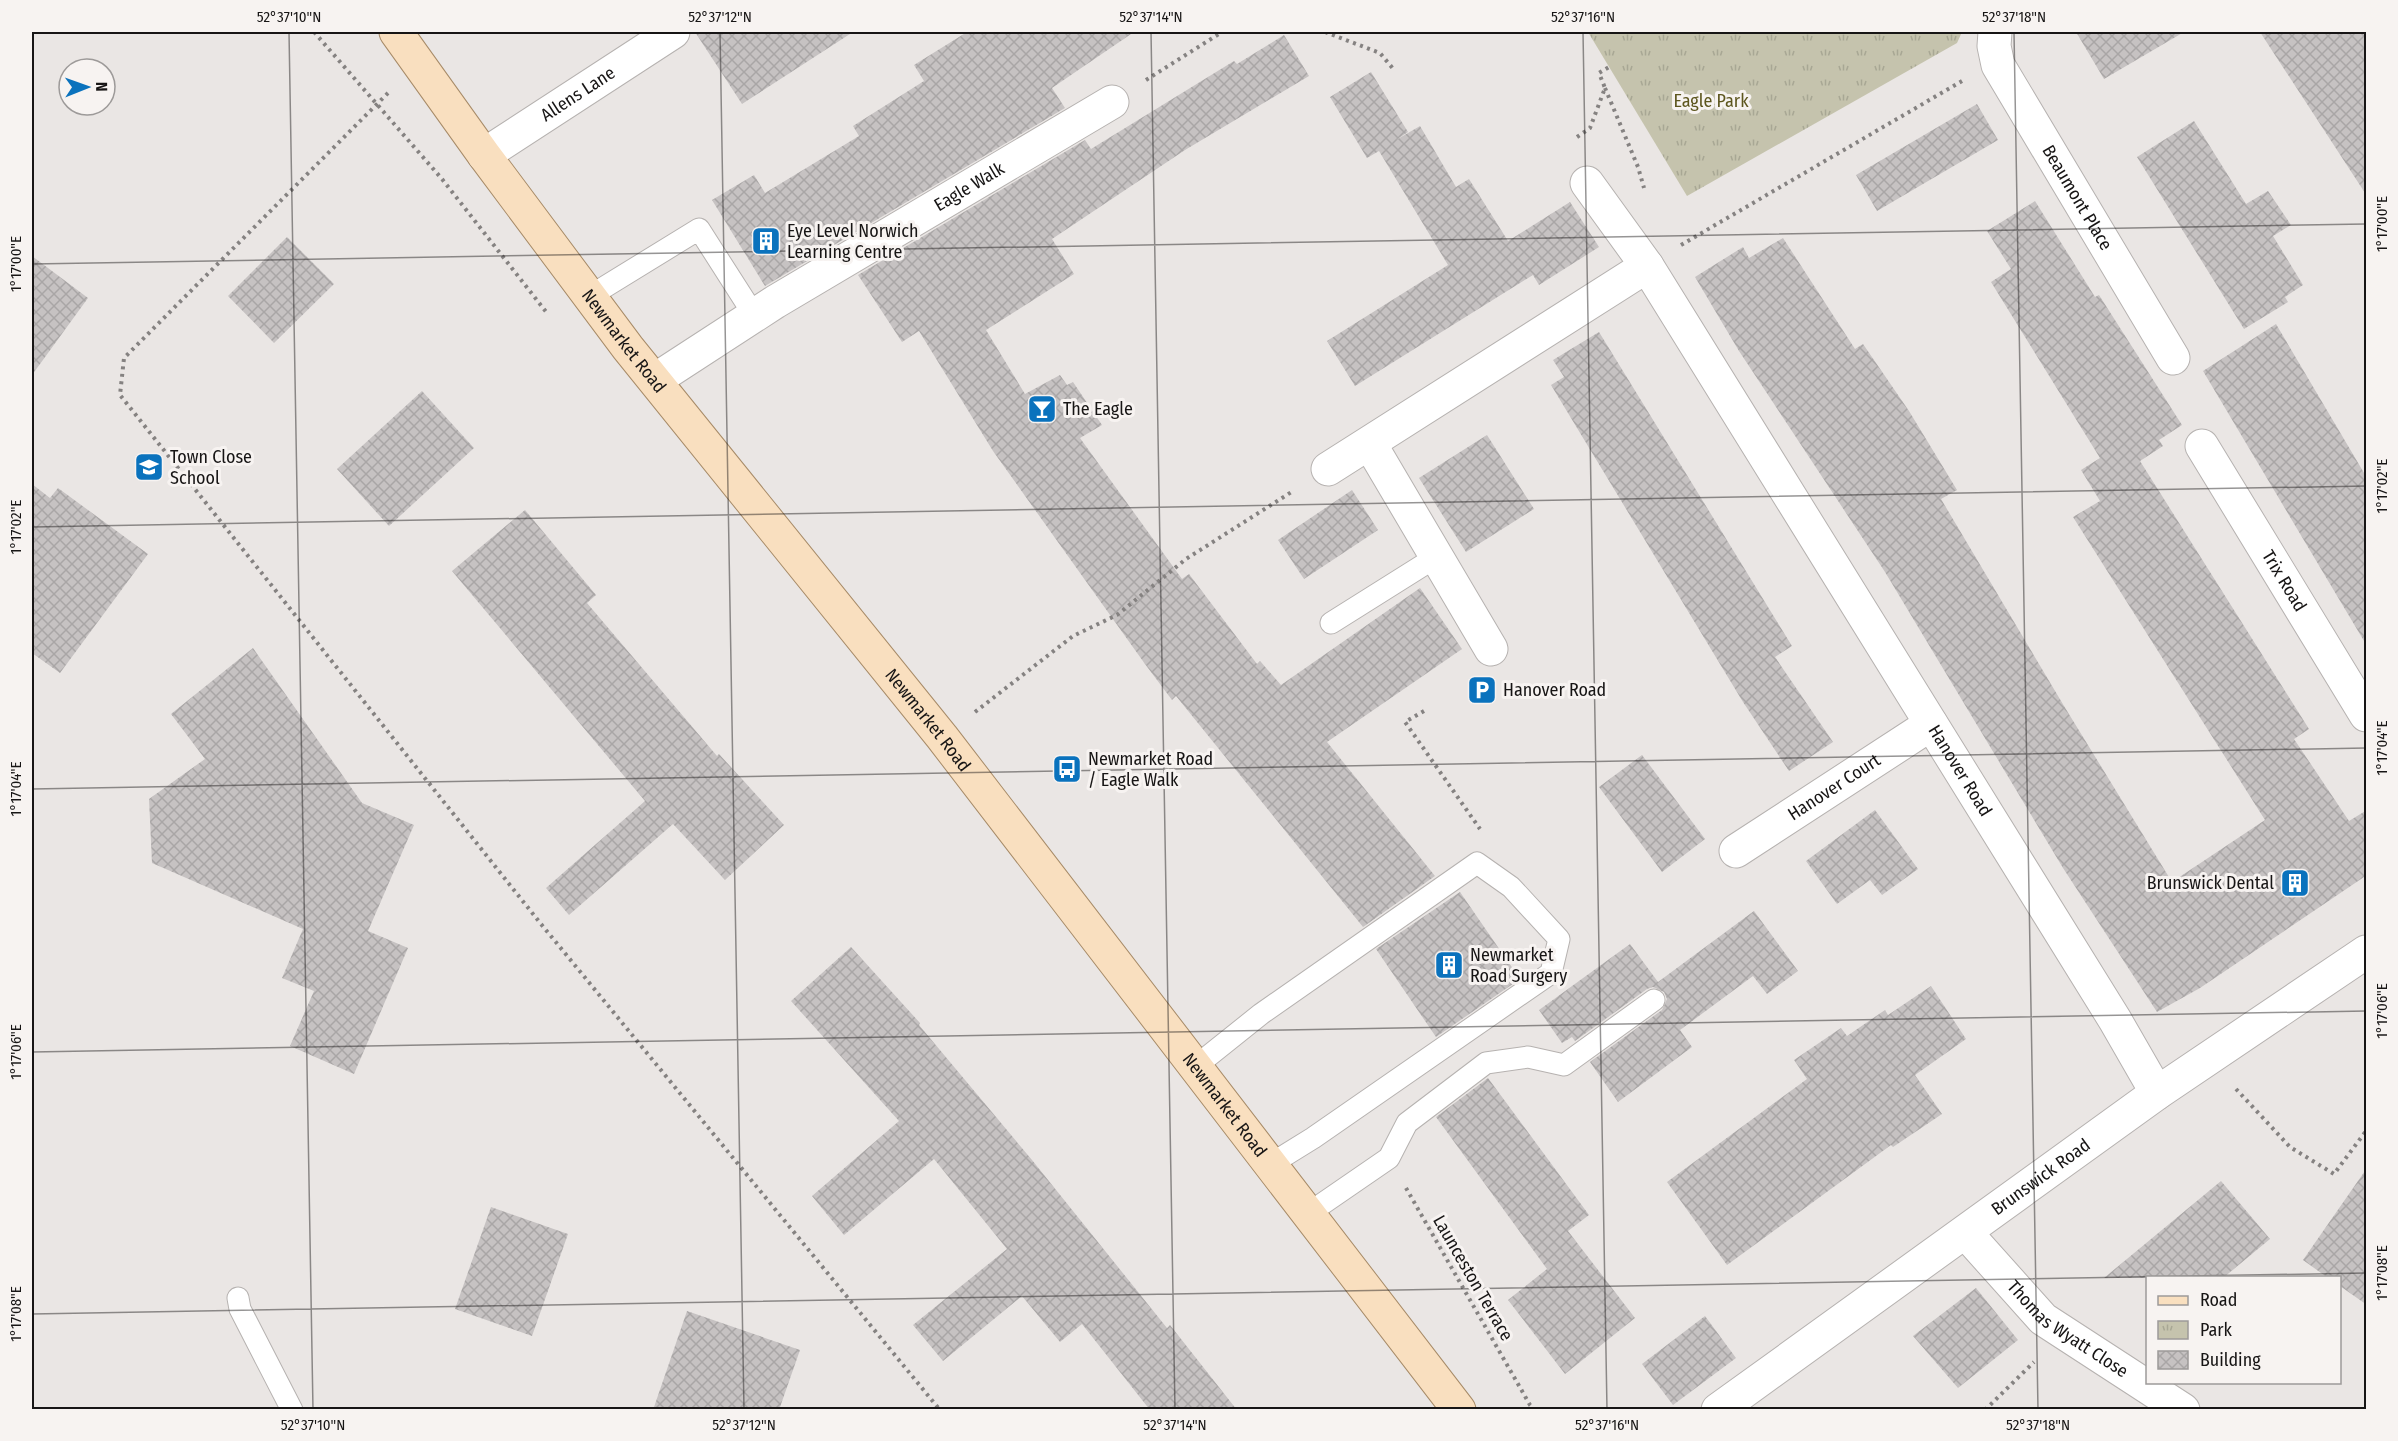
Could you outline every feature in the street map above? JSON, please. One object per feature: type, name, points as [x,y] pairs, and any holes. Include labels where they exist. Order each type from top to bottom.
[{"type":"main road","name":"Newmarket Road","points":[[396,32],[484,155],[590,296],[942,737],[1459,1410]]},
{"type":"street","name":"Allens Lane","points":[[484,155],[673,32]]},
{"type":"street","name":"Beaumont Place","points":[[1995,32],[1994,46],[1998,65],[2174,358]]},
{"type":"street","name":"Eagle Walk","points":[[655,380],[754,315],[1112,102]]},
{"type":"street","name":"Hanover Road","points":[[1587,183],[1647,266],[2115,1020],[2157,1094]]},
{"type":"street","points":[[1328,469],[1647,266]]},
{"type":"street","points":[[1370,444],[1491,649]]},
{"type":"street","name":"Trix Road","points":[[2202,446],[2367,715]]},
{"type":"street","name":"Hanover Court","points":[[1737,851],[1931,724]]},
{"type":"street","name":"Brunswick Road","points":[[1718,1410],[2157,1094],[2367,952]]},
{"type":"street","name":"Thomas Wyatt Close","points":[[1966,1233],[2043,1319],[2183,1410]]},
{"type":"lane","points":[[590,296],[699,229],[754,315]]},
{"type":"lane","points":[[1331,623],[1436,557]]},
{"type":"lane","points":[[1196,1066],[1261,1014],[1477,863],[1511,887],[1559,939],[1551,973],[1271,1164]]},
{"type":"lane","points":[[1309,1213],[1389,1158],[1407,1123],[1486,1063],[1528,1057],[1564,1065],[1654,1000]]},
{"type":"lane","points":[[238,1298],[240,1309],[292,1410]]},
{"type":"path","points":[[1112,102],[1222,32]]},
{"type":"path","points":[[1325,32],[1380,52],[1395,71]]},
{"type":"path","points":[[419,64],[376,104],[124,358],[120,395],[533,915],[940,1410]]},
{"type":"path","points":[[1647,266],[1951,85],[1998,65]]},
{"type":"path","points":[[1610,67],[1599,73],[1638,167],[1644,189]]},
{"type":"path","points":[[1577,137],[1590,128],[1605,88]]},
{"type":"path","points":[[942,737],[1073,636],[1117,615],[1186,559],[1328,469]]},
{"type":"path","points":[[1424,711],[1405,722],[1481,829],[1471,836]]},
{"type":"path","points":[[2214,1055],[2238,1092],[2290,1147],[2334,1174],[2367,1131]]},
{"type":"path","name":"Launceston Terrace","points":[[1389,1158],[1530,1405],[1535,1410]]},
{"type":"path","points":[[1985,1410],[2065,1333]]},
{"type":"green space","name":"Eagle Park","points":[[1588,32],[1962,32],[1957,43],[1687,196]]},
{"type":"building","points":[[695,32],[853,32],[742,104]]},
{"type":"building","points":[[967,32],[1134,32],[1052,88],[1065,108],[765,286],[712,200],[754,175],[765,193],[859,136],[853,126],[924,81],[914,65]]},
{"type":"building","points":[[2076,32],[2184,32],[2104,79]]},
{"type":"building","points":[[2260,32],[2367,32],[2367,196]]},
{"type":"building","points":[[1284,35],[1309,76],[1185,150],[1052,239],[1074,274],[986,330],[1025,394],[1060,375],[1067,385],[1073,382],[1102,425],[1080,438],[1182,579],[1189,574],[1257,664],[1260,661],[1281,685],[1420,588],[1462,649],[1327,742],[1435,876],[1363,927],[1176,696],[1172,700],[1145,664],[993,451],[919,331],[902,342],[858,275],[1085,140],[1091,149],[1234,61],[1237,64]]},
{"type":"building","points":[[1371,72],[1408,132],[1396,140],[1420,126],[1456,187],[1469,179],[1508,241],[1570,202],[1599,247],[1539,285],[1533,275],[1355,386],[1327,341],[1448,265],[1379,151],[1367,158],[1330,97]]},
{"type":"building","points":[[1977,104],[1998,140],[1877,211],[1856,175]]},
{"type":"building","points":[[2194,121],[2246,204],[2268,191],[2291,225],[2273,236],[2303,285],[2285,297],[2288,302],[2244,329],[2137,157]]},
{"type":"building","points":[[2035,201],[2095,297],[2099,295],[2182,425],[2159,440],[2163,446],[2140,461],[2309,729],[2294,739],[2349,821],[2367,810],[2367,875],[2200,988],[2157,1012],[2063,868],[1885,572],[1739,351],[1695,277],[1743,247],[1749,258],[1783,238],[1855,349],[1863,344],[1909,411],[1957,490],[1941,499],[2172,882],[2265,820],[2073,517],[2100,501],[2081,470],[2100,458],[1991,282],[2011,269],[1987,231]]},
{"type":"building","points":[[287,237],[334,284],[274,343],[228,296]]},
{"type":"building","points":[[32,256],[88,298],[32,375]]},
{"type":"building","points":[[2276,324],[2367,478],[2367,646],[2203,371]]},
{"type":"building","points":[[1599,332],[1792,646],[1775,657],[1833,742],[1789,771],[1743,702],[1551,385],[1564,377],[1553,360]]},
{"type":"building","points":[[422,391],[474,448],[389,526],[337,469]]},
{"type":"building","points":[[1487,435],[1534,509],[1466,552],[1419,478]]},
{"type":"building","points":[[32,484],[50,498],[58,488],[148,554],[60,673],[32,653]]},
{"type":"building","points":[[1352,490],[1378,530],[1304,579],[1278,540]]},
{"type":"building","points":[[525,510],[596,595],[587,603],[717,756],[719,754],[784,825],[725,880],[673,824],[569,915],[546,888],[645,801],[452,571]]},
{"type":"building","points":[[253,648],[362,803],[414,825],[368,931],[408,948],[354,1074],[290,1046],[314,991],[282,978],[303,929],[152,863],[149,799],[205,759],[171,714]]},
{"type":"building","points":[[1642,755],[1705,839],[1662,872],[1599,787]]},
{"type":"building","points":[[1875,810],[1918,869],[1882,895],[1870,880],[1837,904],[1806,861]]},
{"type":"building","name":"Newmarket Road Surgery","points":[[1460,892],[1520,979],[1436,1037],[1376,949]]},
{"type":"building","points":[[1754,911],[1798,971],[1767,994],[1753,976],[1680,1030],[1692,1047],[1618,1102],[1590,1062],[1662,1010],[1667,999],[1664,992],[1653,987],[1647,989],[1575,1041],[1572,1037],[1562,1043],[1539,1010],[1630,944],[1658,982]]},
{"type":"building","points":[[851,947],[920,1023],[919,1025],[1032,1160],[1167,1328],[1170,1325],[1237,1410],[1150,1410],[1082,1324],[1060,1342],[1022,1296],[943,1361],[913,1325],[1007,1249],[934,1159],[844,1235],[812,1196],[899,1121],[791,1001]]},
{"type":"building","points":[[1931,986],[1966,1039],[1915,1075],[1942,1114],[1893,1147],[1891,1145],[1727,1265],[1667,1182],[1807,1079],[1794,1060],[1841,1028],[1847,1036],[1885,1010],[1888,1015]]},
{"type":"building","points":[[1488,1078],[1589,1215],[1568,1231],[1635,1318],[1565,1374],[1508,1300],[1547,1269],[1436,1117]]},
{"type":"building","points":[[2367,1168],[2367,1305],[2341,1287],[2341,1276],[2325,1276],[2303,1260]]},
{"type":"building","points":[[2221,1181],[2270,1239],[2225,1276],[2104,1278]]},
{"type":"building","points":[[491,1207],[568,1234],[532,1336],[455,1309]]},
{"type":"building","points":[[1976,1288],[2018,1340],[1958,1388],[1913,1336]]},
{"type":"building","points":[[687,1311],[800,1350],[779,1410],[653,1410]]},
{"type":"building","points":[[1705,1316],[1736,1358],[1673,1405],[1642,1364]]},
{"type":"place","name":"Eye Level Norwich Learning Centre","points":[[766,241]]},
{"type":"place","name":"The Eagle","points":[[1042,409]]},
{"type":"place","name":"Town Close School","points":[[149,467]]},
{"type":"place","name":"Hanover Road","points":[[1482,690]]},
{"type":"place","name":"Newmarket Road / Eagle Walk","points":[[1067,769]]},
{"type":"place","name":"Brunswick Dental","points":[[2295,883]]},
{"type":"place","name":"Newmarket Road Surgery","points":[[1449,965]]}]
